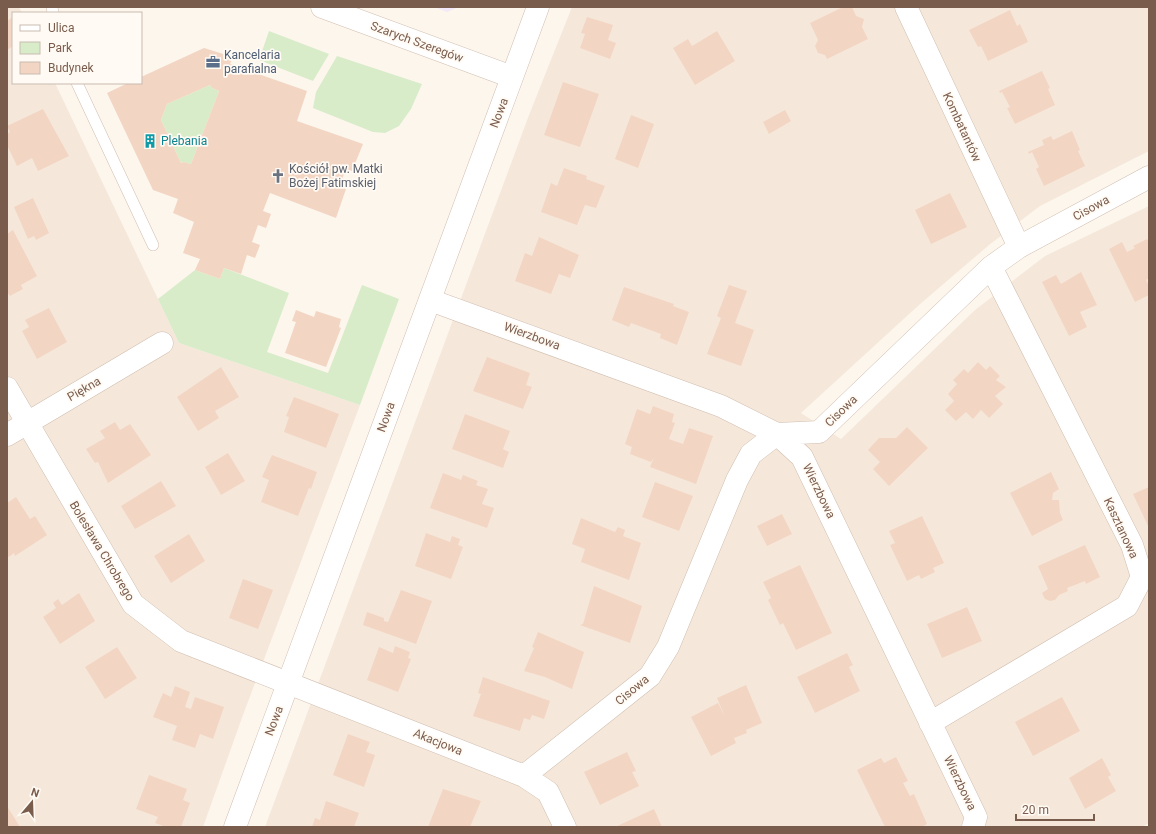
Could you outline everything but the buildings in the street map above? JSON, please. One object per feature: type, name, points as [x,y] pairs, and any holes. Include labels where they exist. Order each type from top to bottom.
[{"type":"street","name":"Szarych Szeregów","points":[[322,7],[512,77]]},
{"type":"street","name":"Nowa","points":[[235,827],[538,7]]},
{"type":"street","name":"Kombatantów","points":[[906,7],[1019,247]]},
{"type":"street","name":"Cisowa","points":[[524,776],[650,676],[668,647],[740,473],[751,454],[777,434],[819,432],[991,268],[1019,247],[1149,177]]},
{"type":"street","name":"Kasztanowa","points":[[930,723],[1127,606],[1142,577],[1132,545],[991,268]]},
{"type":"street","name":"Wierzbowa","points":[[430,300],[721,406],[777,434],[802,457],[976,817],[973,827]]},
{"type":"street","name":"Piękna","points":[[7,435],[162,343]]},
{"type":"street","name":"Bolesława Chrobrego","points":[[7,388],[26,423],[134,604],[181,641],[289,683]]},
{"type":"street","name":"Akacjowa","points":[[289,683],[524,776],[548,792],[565,827]]},
{"type":"lane","points":[[78,84],[153,245]]},
{"type":"shaded area","points":[[7,7],[19,7],[22,12],[12,12],[12,84],[55,84],[179,343],[360,405],[243,715],[203,827],[7,827]]},
{"type":"shaded area","points":[[434,7],[459,7],[447,12]]},
{"type":"shaded area","points":[[572,7],[1149,7],[1149,151],[1040,206],[989,245],[919,305],[801,413],[841,439],[975,310],[1045,256],[1149,206],[1149,823],[1142,827],[265,827],[529,115]]},
{"type":"green space","points":[[269,31],[329,54],[313,81],[259,60]]},
{"type":"green space","points":[[337,56],[422,84],[411,109],[399,126],[385,133],[373,132],[313,108],[316,92]]},
{"type":"green space","points":[[210,85],[212,88],[219,91],[191,164],[184,162],[181,163],[161,120],[167,104]]},
{"type":"green space","points":[[224,268],[289,293],[267,352],[328,373],[362,285],[399,299],[360,405],[179,343],[158,299],[195,270],[220,279]]},
{"type":"place","name":"Kancelaria parafialna","points":[[213,62]]},
{"type":"place","name":"Plebania","points":[[150,141]]},
{"type":"place","name":"Kościół pw. Matki Bożej Fatimskiej","points":[[278,176]]}]
